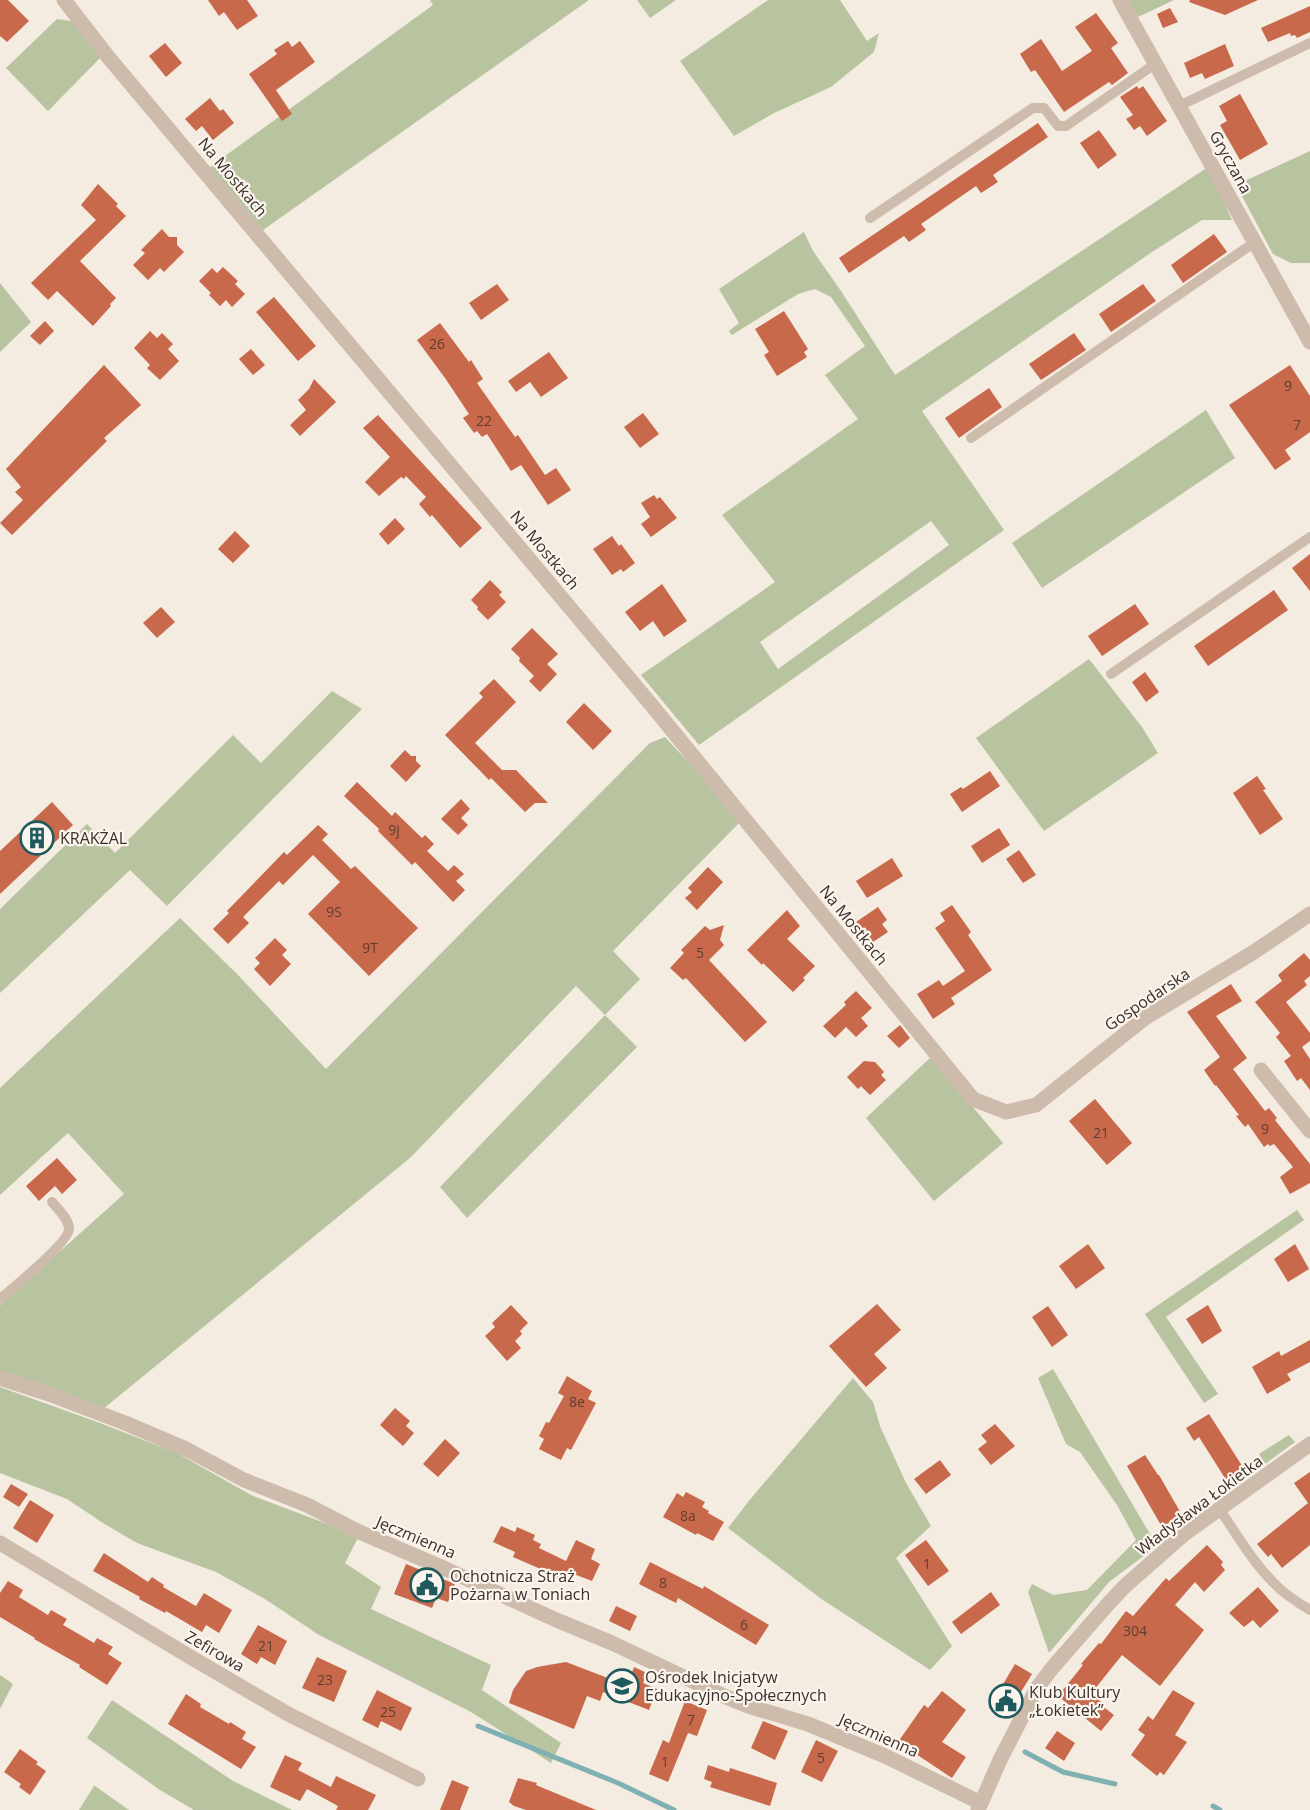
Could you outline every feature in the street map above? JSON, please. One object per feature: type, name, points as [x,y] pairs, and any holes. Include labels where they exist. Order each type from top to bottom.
[{"type":"street","name":"Na Mostkach","points":[[64,0],[109,58],[649,702],[973,1099],[1005,1112]]},
{"type":"street","name":"Gryczana","points":[[1120,0],[1310,342]]},
{"type":"street","name":"Gospodarska","points":[[1005,1112],[1036,1105],[1145,1018],[1254,952],[1310,914]]},
{"type":"street","points":[[1261,1070],[1310,1131]]},
{"type":"street","name":"Jęczmienna","points":[[0,1378],[103,1414],[186,1449],[244,1480],[307,1505],[355,1530],[612,1643],[724,1696],[748,1706],[808,1724],[885,1756],[980,1806]]},
{"type":"street","name":"Władysława Łokietka","points":[[980,1806],[1032,1697],[1053,1666],[1125,1586],[1183,1535],[1310,1444]]},
{"type":"street","name":"Zefirowa","points":[[0,1543],[288,1714],[418,1779]]},
{"type":"lane","points":[[1179,106],[1310,43]]},
{"type":"lane","points":[[870,218],[1033,108],[1044,108],[1058,126],[1066,126],[1155,64]]},
{"type":"lane","points":[[971,438],[1254,242]]},
{"type":"lane","points":[[1111,674],[1310,537]]},
{"type":"lane","points":[[0,1299],[45,1260],[67,1236],[69,1229],[67,1220],[52,1202]]},
{"type":"lane","points":[[1220,1510],[1264,1572],[1278,1587],[1310,1610]]},
{"type":"green space","points":[[430,0],[589,0],[263,230],[210,167],[433,5]]},
{"type":"green space","points":[[637,0],[676,0],[650,18]]},
{"type":"green space","points":[[768,0],[840,0],[867,41],[879,33],[874,52],[831,87],[774,113],[734,136],[680,61]]},
{"type":"green space","points":[[1128,0],[1174,0],[1138,17]]},
{"type":"green space","points":[[57,19],[71,21],[102,56],[48,111],[6,68]]},
{"type":"green space","points":[[1310,151],[1310,263],[1291,263],[1273,254],[1236,185]]},
{"type":"green space","points":[[1208,167],[1232,220],[1202,220],[922,411],[1004,530],[699,745],[641,675],[775,582],[722,515],[858,419],[825,375],[865,346],[831,297],[815,289],[798,294],[732,335],[729,331],[739,323],[719,289],[804,232],[813,251],[895,375]],"holes":[[[931,521],[949,545],[778,669],[760,642]]]},
{"type":"green space","points":[[0,283],[31,322],[0,352]]},
{"type":"green space","points":[[1206,410],[1235,458],[1042,588],[1012,543]]},
{"type":"green space","points":[[1089,659],[1142,727],[1158,753],[1044,831],[976,738]]},
{"type":"green space","points":[[332,691],[362,709],[167,906],[130,870],[0,993],[0,909],[87,824],[115,853],[233,735],[261,763]]},
{"type":"green space","points":[[665,737],[742,820],[613,951],[640,979],[605,1015],[576,986],[410,1158],[103,1409],[0,1374],[0,1305],[124,1194],[68,1133],[0,1195],[0,1088],[180,918],[239,976],[326,1069],[650,743]]},
{"type":"green space","points":[[605,1015],[637,1047],[467,1218],[440,1187]]},
{"type":"green space","points":[[931,1057],[1003,1143],[934,1201],[866,1118]]},
{"type":"green space","points":[[1297,1210],[1304,1220],[1166,1317],[1218,1394],[1204,1403],[1145,1314]]},
{"type":"green space","points":[[1053,1369],[1157,1546],[1109,1582],[1049,1653],[1028,1592],[1032,1584],[1053,1595],[1087,1590],[1136,1540],[1117,1505],[1080,1452],[1066,1444],[1038,1378]]},
{"type":"green space","points":[[853,1378],[873,1402],[880,1426],[906,1483],[931,1526],[896,1558],[952,1646],[930,1670],[820,1598],[728,1528]]},
{"type":"green space","points":[[0,1387],[177,1453],[251,1495],[359,1536],[345,1563],[381,1587],[371,1609],[491,1665],[482,1690],[561,1743],[551,1763],[471,1712],[319,1635],[265,1599],[216,1572],[137,1543],[67,1499],[0,1473]]},
{"type":"green space","points":[[1289,1435],[1295,1442],[1265,1464],[1259,1454]]},
{"type":"green space","points":[[0,1675],[13,1684],[0,1709]]},
{"type":"green space","points":[[112,1700],[233,1781],[292,1810],[194,1810],[160,1790],[87,1738]]},
{"type":"green space","points":[[95,1786],[129,1810],[79,1810]]},
{"type":"building","points":[[0,0],[8,0],[29,21],[7,42],[0,36]]},
{"type":"building","points":[[208,0],[247,0],[258,16],[237,30],[224,12],[219,16]]},
{"type":"building","points":[[1190,0],[1258,0],[1225,15],[1189,2]]},
{"type":"building","points":[[1310,6],[1310,32],[1297,38],[1295,35],[1291,36],[1290,33],[1268,42],[1261,28]]},
{"type":"building","points":[[1170,8],[1178,22],[1163,28],[1157,14]]},
{"type":"building","points":[[1096,13],[1118,43],[1111,48],[1128,73],[1112,85],[1109,82],[1064,112],[1035,70],[1031,72],[1020,54],[1041,39],[1062,71],[1092,51],[1075,27]]},
{"type":"building","points":[[288,41],[292,47],[300,41],[315,62],[276,90],[292,114],[282,121],[249,74],[277,54],[274,50]]},
{"type":"building","points":[[165,43],[182,63],[166,77],[149,56]]},
{"type":"building","points":[[1225,44],[1234,66],[1205,79],[1202,73],[1190,78],[1184,63]]},
{"type":"building","points":[[1137,86],[1139,89],[1143,86],[1167,121],[1147,136],[1140,126],[1134,130],[1126,119],[1133,115],[1120,97]]},
{"type":"building","points":[[1240,94],[1268,144],[1240,160],[1220,125],[1227,121],[1219,106]]},
{"type":"building","points":[[210,98],[234,123],[213,140],[202,126],[196,131],[185,119]]},
{"type":"building","points":[[1038,123],[1048,137],[993,175],[998,182],[981,193],[976,186],[921,224],[926,230],[909,242],[904,236],[849,273],[839,258]]},
{"type":"building","points":[[1099,130],[1117,155],[1098,169],[1080,143]]},
{"type":"building","points":[[98,184],[118,204],[116,206],[126,216],[80,261],[116,298],[93,326],[57,291],[48,300],[31,283],[96,220],[81,205]]},
{"type":"building","points":[[162,229],[169,237],[177,237],[177,245],[184,252],[164,272],[160,268],[148,280],[133,265],[145,253],[141,250]]},
{"type":"building","points":[[1214,234],[1227,252],[1183,283],[1171,265]]},
{"type":"building","points":[[223,267],[238,281],[235,284],[245,294],[232,307],[226,300],[220,306],[199,281],[212,268],[217,273]]},
{"type":"building","points":[[497,284],[509,300],[481,320],[469,303]]},
{"type":"building","points":[[1143,284],[1156,301],[1111,332],[1099,314]]},
{"type":"building","points":[[274,297],[316,346],[298,361],[256,312]]},
{"type":"building","points":[[784,311],[808,349],[804,352],[807,357],[777,376],[764,355],[769,352],[755,329]]},
{"type":"building","points":[[45,321],[54,331],[40,345],[30,336]]},
{"type":"building","points":[[440,323],[469,362],[471,360],[483,379],[477,383],[515,437],[518,435],[545,475],[556,468],[571,490],[548,505],[521,465],[511,471],[487,434],[482,437],[477,431],[474,433],[463,418],[469,414],[417,340]]},
{"type":"building","points":[[150,331],[157,338],[162,333],[173,344],[168,349],[179,361],[160,380],[147,368],[150,365],[134,348]]},
{"type":"building","points":[[1074,333],[1086,350],[1041,380],[1029,364]]},
{"type":"building","points":[[251,349],[265,365],[253,375],[239,359]]},
{"type":"building","points":[[549,352],[568,378],[541,397],[530,382],[516,392],[508,381]]},
{"type":"building","points":[[104,365],[141,405],[104,438],[107,441],[12,535],[0,523],[23,500],[15,492],[21,487],[6,469]]},
{"type":"building","points":[[1290,365],[1310,396],[1310,432],[1285,450],[1291,459],[1275,470],[1229,405]]},
{"type":"building","points":[[314,379],[336,402],[300,436],[290,425],[306,410],[298,400],[309,389]]},
{"type":"building","points":[[989,388],[1002,407],[959,438],[945,418]]},
{"type":"building","points":[[643,413],[659,434],[640,448],[624,427]]},
{"type":"building","points":[[378,415],[482,528],[460,548],[432,515],[430,517],[419,504],[426,497],[406,476],[404,479],[401,477],[379,496],[365,482],[390,457],[363,428]]},
{"type":"building","points":[[654,495],[657,499],[660,497],[677,518],[651,537],[641,524],[650,517],[641,503]]},
{"type":"building","points":[[395,518],[405,529],[388,545],[379,534]]},
{"type":"building","points":[[235,531],[250,546],[233,563],[218,549]]},
{"type":"building","points":[[612,536],[635,563],[623,572],[621,569],[612,575],[593,549]]},
{"type":"building","points":[[1310,554],[1310,591],[1292,568]]},
{"type":"building","points":[[490,580],[502,592],[499,595],[506,602],[488,620],[471,600]]},
{"type":"building","points":[[662,584],[687,621],[664,637],[653,621],[640,631],[625,612]]},
{"type":"building","points":[[1274,590],[1288,610],[1208,666],[1194,646]]},
{"type":"building","points":[[1135,604],[1149,624],[1102,656],[1088,636]]},
{"type":"building","points":[[161,607],[175,622],[157,638],[143,623]]},
{"type":"building","points":[[532,628],[558,654],[547,664],[557,674],[540,692],[529,681],[534,676],[511,649]]},
{"type":"building","points":[[1145,672],[1159,692],[1146,702],[1132,682]]},
{"type":"building","points":[[494,679],[516,702],[475,743],[502,770],[516,770],[548,803],[535,803],[525,812],[491,778],[489,780],[445,735],[483,697],[479,693]]},
{"type":"building","points":[[584,703],[612,731],[593,750],[566,722]]},
{"type":"building","points":[[405,750],[411,756],[416,756],[416,761],[421,766],[406,782],[390,766]]},
{"type":"building","points":[[990,771],[1000,786],[962,812],[950,794],[961,787],[963,789]]},
{"type":"building","points":[[1257,776],[1266,789],[1263,790],[1283,819],[1260,835],[1233,793]]},
{"type":"building","points":[[357,782],[392,816],[395,812],[422,838],[425,835],[434,844],[427,851],[448,871],[454,865],[464,874],[456,881],[465,890],[453,902],[415,862],[412,865],[344,796]]},
{"type":"building","points":[[461,799],[470,809],[461,818],[468,825],[458,835],[441,819]]},
{"type":"building","name":"KRAKŻAL","points":[[52,802],[73,825],[0,894],[0,851]]},
{"type":"building","points":[[318,825],[328,834],[322,840],[351,869],[355,866],[418,928],[369,976],[308,914],[340,882],[313,855],[283,885],[279,881],[243,917],[249,923],[228,944],[213,929],[229,913],[227,911],[284,852],[287,855]]},
{"type":"building","points":[[999,828],[1010,845],[982,863],[971,846]]},
{"type":"building","points":[[1019,850],[1036,875],[1023,883],[1006,859]]},
{"type":"building","points":[[892,858],[903,876],[867,898],[856,881]]},
{"type":"building","points":[[708,867],[723,882],[697,910],[685,898],[692,892],[688,888]]},
{"type":"building","points":[[952,905],[971,932],[968,935],[992,970],[951,998],[955,1004],[933,1019],[917,994],[939,980],[943,986],[965,971],[935,928],[945,921],[940,913]]},
{"type":"building","points":[[878,907],[887,920],[882,924],[888,932],[870,944],[856,922]]},
{"type":"building","points":[[787,910],[800,926],[787,939],[815,966],[793,992],[747,950]]},
{"type":"building","points":[[724,925],[720,940],[724,945],[709,960],[767,1022],[745,1042],[686,978],[683,980],[670,968],[684,953],[681,950],[705,926],[710,930]]},
{"type":"building","points":[[275,938],[287,950],[282,955],[291,964],[270,986],[254,969],[260,963],[255,958]]},
{"type":"building","points":[[1304,953],[1310,960],[1310,976],[1304,981],[1307,985],[1286,1002],[1310,1033],[1310,1041],[1302,1047],[1310,1059],[1310,1090],[1301,1078],[1297,1081],[1284,1061],[1291,1056],[1276,1037],[1280,1033],[1255,1002],[1282,981],[1278,975]]},
{"type":"building","points":[[1231,984],[1242,1001],[1216,1016],[1247,1058],[1233,1069],[1265,1111],[1269,1108],[1277,1118],[1275,1120],[1310,1164],[1310,1183],[1290,1194],[1280,1177],[1293,1167],[1274,1144],[1264,1147],[1248,1124],[1245,1127],[1236,1116],[1239,1115],[1204,1070],[1220,1057],[1187,1012]]},
{"type":"building","points":[[856,991],[872,1008],[861,1018],[868,1026],[856,1037],[846,1027],[835,1038],[823,1026],[846,1005],[844,1002]]},
{"type":"building","points":[[900,1025],[910,1038],[899,1048],[887,1036]]},
{"type":"building","points":[[864,1061],[875,1062],[884,1072],[881,1075],[886,1080],[870,1095],[861,1086],[858,1089],[847,1077]]},
{"type":"building","points":[[1095,1099],[1132,1143],[1107,1165],[1069,1121]]},
{"type":"building","points":[[57,1158],[77,1180],[62,1194],[55,1186],[39,1201],[26,1186]]},
{"type":"building","points":[[1088,1244],[1105,1268],[1076,1289],[1059,1266]]},
{"type":"building","points":[[1295,1244],[1309,1269],[1288,1282],[1274,1259]]},
{"type":"building","points":[[877,1304],[901,1330],[874,1354],[887,1368],[866,1387],[829,1346]]},
{"type":"building","points":[[511,1305],[528,1323],[520,1331],[522,1334],[515,1341],[521,1348],[507,1361],[485,1336],[495,1327],[492,1323]]},
{"type":"building","points":[[1208,1305],[1222,1331],[1202,1344],[1186,1319]]},
{"type":"building","points":[[1048,1306],[1068,1335],[1052,1347],[1032,1317]]},
{"type":"building","points":[[1310,1340],[1310,1362],[1287,1374],[1291,1380],[1267,1394],[1252,1367],[1279,1351],[1281,1356]]},
{"type":"building","points":[[567,1376],[592,1391],[588,1399],[596,1403],[571,1450],[567,1448],[561,1460],[539,1449],[544,1439],[539,1436],[564,1396],[558,1393]]},
{"type":"building","points":[[395,1408],[410,1421],[406,1426],[414,1433],[403,1446],[380,1425]]},
{"type":"building","points":[[1209,1414],[1246,1472],[1228,1483],[1199,1437],[1194,1441],[1186,1428]]},
{"type":"building","points":[[995,1424],[1015,1446],[991,1465],[978,1449],[987,1442],[981,1435]]},
{"type":"building","points":[[445,1439],[460,1453],[438,1477],[423,1464]]},
{"type":"building","points":[[1145,1455],[1182,1515],[1162,1527],[1127,1466]]},
{"type":"building","points":[[940,1460],[951,1475],[926,1494],[914,1479]]},
{"type":"building","points":[[1310,1472],[1310,1545],[1282,1568],[1271,1554],[1268,1557],[1257,1544],[1308,1503],[1294,1483]]},
{"type":"building","points":[[11,1484],[28,1494],[19,1507],[3,1497]]},
{"type":"building","points":[[686,1492],[705,1502],[702,1507],[724,1522],[713,1541],[697,1533],[696,1535],[663,1517],[677,1493],[683,1497]]},
{"type":"building","points":[[30,1500],[54,1515],[37,1543],[13,1528]]},
{"type":"building","points":[[501,1526],[515,1532],[517,1527],[535,1535],[533,1540],[541,1544],[539,1548],[566,1561],[576,1540],[595,1549],[591,1559],[600,1564],[592,1581],[571,1573],[566,1583],[551,1576],[552,1574],[513,1557],[515,1552],[493,1542]]},
{"type":"building","points":[[926,1540],[949,1571],[928,1586],[905,1555]]},
{"type":"building","points":[[1207,1545],[1223,1562],[1221,1565],[1225,1570],[1204,1592],[1195,1582],[1175,1605],[1204,1630],[1160,1686],[1122,1655],[1094,1690],[1097,1692],[1094,1696],[1103,1703],[1101,1705],[1114,1715],[1101,1731],[1058,1696],[1083,1665],[1081,1664],[1099,1643],[1101,1644],[1126,1611],[1133,1616],[1166,1578],[1169,1581]]},
{"type":"building","points":[[104,1553],[148,1582],[152,1577],[164,1585],[163,1587],[196,1606],[204,1593],[232,1610],[219,1633],[206,1625],[202,1632],[166,1611],[165,1613],[139,1599],[140,1597],[93,1571]]},
{"type":"building","points":[[650,1562],[703,1589],[704,1586],[769,1625],[756,1645],[678,1598],[676,1603],[639,1584]]},
{"type":"building","name":"Ochotnicza Straż Pożarna w Toniach","points":[[406,1564],[455,1584],[448,1602],[436,1598],[432,1608],[394,1594]]},
{"type":"building","points":[[8,1581],[23,1590],[19,1597],[48,1615],[51,1610],[67,1619],[63,1625],[94,1643],[97,1638],[113,1647],[108,1654],[122,1663],[107,1685],[79,1667],[80,1665],[0,1617],[0,1593]]},
{"type":"building","points":[[1258,1587],[1279,1611],[1260,1628],[1253,1620],[1244,1627],[1229,1613]]},
{"type":"building","points":[[991,1592],[1000,1605],[961,1634],[952,1622]]},
{"type":"building","points":[[616,1606],[637,1616],[630,1631],[609,1621]]},
{"type":"building","points":[[258,1625],[287,1641],[275,1665],[261,1657],[257,1664],[241,1654]]},
{"type":"building","points":[[317,1657],[347,1671],[334,1702],[302,1688]]},
{"type":"building","points":[[566,1662],[613,1680],[616,1673],[630,1678],[634,1667],[647,1673],[643,1683],[657,1689],[649,1710],[603,1692],[600,1701],[587,1696],[574,1729],[509,1703],[513,1690],[526,1671]]},
{"type":"building","points":[[1015,1664],[1032,1674],[1005,1718],[989,1708]]},
{"type":"building","points":[[377,1690],[412,1708],[401,1731],[381,1721],[378,1728],[362,1720]]},
{"type":"building","points":[[1173,1690],[1195,1703],[1175,1735],[1187,1742],[1164,1775],[1160,1772],[1157,1776],[1131,1755],[1145,1735],[1138,1730],[1148,1716],[1153,1720]]},
{"type":"building","points":[[942,1691],[966,1710],[942,1742],[966,1757],[952,1778],[898,1742],[924,1705],[928,1708]]},
{"type":"building","points":[[186,1694],[201,1704],[200,1707],[246,1732],[242,1739],[256,1747],[241,1769],[168,1724]]},
{"type":"building","points":[[685,1701],[707,1710],[697,1736],[688,1733],[668,1782],[649,1774],[663,1740],[669,1743]]},
{"type":"building","points":[[763,1721],[788,1731],[775,1760],[751,1748]]},
{"type":"building","points":[[1057,1731],[1075,1743],[1064,1761],[1045,1748]]},
{"type":"building","points":[[816,1740],[838,1751],[822,1782],[801,1772]]},
{"type":"building","points":[[20,1749],[46,1771],[30,1795],[19,1787],[21,1784],[4,1772]]},
{"type":"building","points":[[285,1755],[302,1763],[298,1770],[331,1787],[336,1776],[376,1795],[368,1810],[336,1810],[338,1806],[307,1789],[300,1801],[270,1787]]},
{"type":"building","points":[[708,1765],[729,1772],[730,1768],[777,1783],[770,1806],[710,1787],[712,1782],[704,1779]]},
{"type":"building","points":[[518,1778],[537,1783],[536,1785],[596,1810],[526,1810],[514,1806],[509,1802]]},
{"type":"building","points":[[452,1780],[469,1787],[460,1810],[440,1810]]},
{"type":"waterway","points":[[478,1726],[618,1783],[674,1810]]},
{"type":"waterway","points":[[1025,1752],[1063,1772],[1115,1784]]},
{"type":"waterway","points":[[1213,1806],[1220,1810]]},
{"type":"place","name":"KRAKŻAL","points":[[37,838]]},
{"type":"place","name":"Ochotnicza Straż Pożarna w Toniach","points":[[427,1585]]},
{"type":"place","name":"Ośrodek Inicjatyw Edukacyjno-Społecznych","points":[[622,1686]]},
{"type":"place","name":"Klub Kultury „Łokietek”","points":[[1006,1701]]}]
